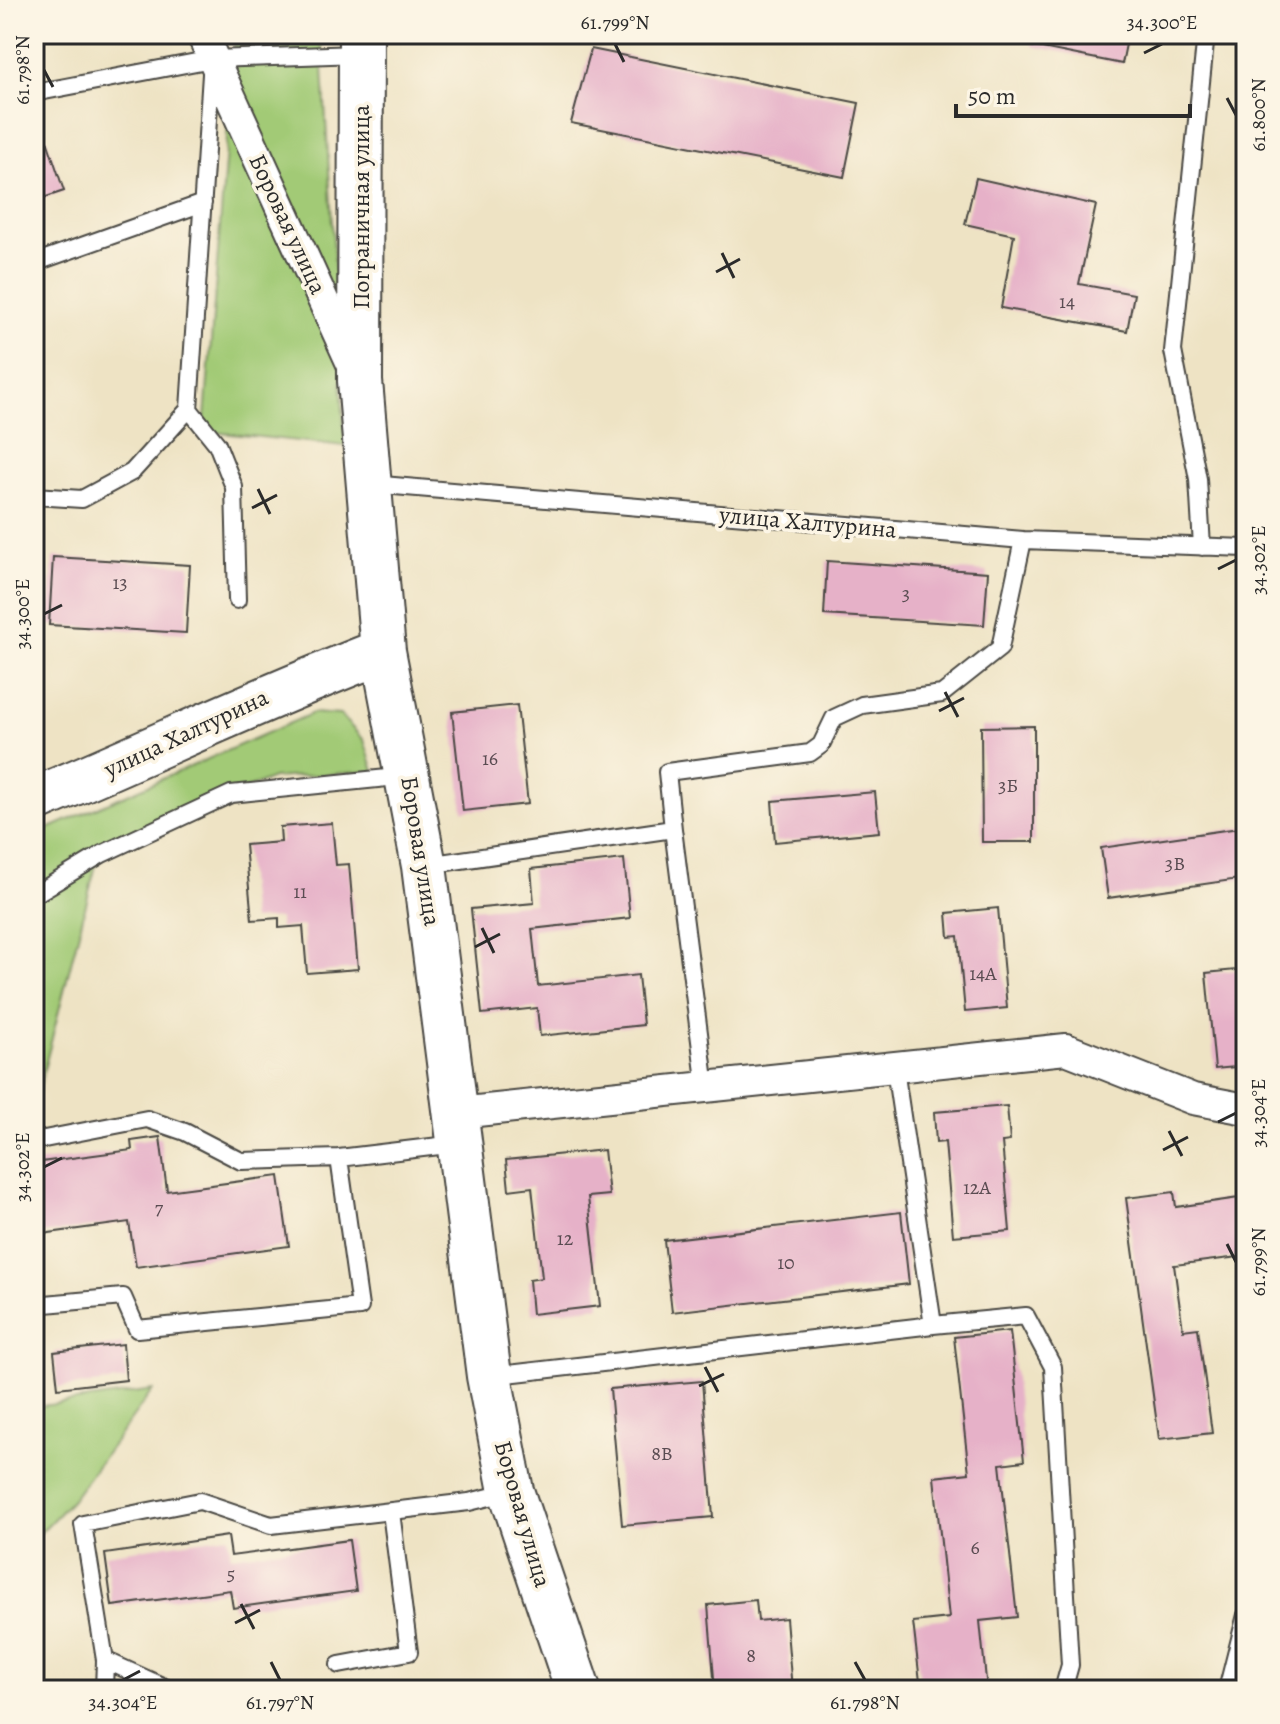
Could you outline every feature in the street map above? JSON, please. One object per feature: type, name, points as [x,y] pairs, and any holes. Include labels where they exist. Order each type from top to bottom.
[{"type":"main road","name":"Пограничная улица","points":[[360,381],[361,44]]},
{"type":"main road","name":"Боровая улица","points":[[360,381],[383,651],[410,776],[424,866],[460,1129],[489,1376],[511,1491],[578,1690]]},
{"type":"main road","name":"улица Халтурина","points":[[34,800],[162,747],[271,694],[383,651]]},
{"type":"street","name":"Боровая улица","points":[[207,46],[360,381]]},
{"type":"street","points":[[460,1129],[706,1088],[1066,1049],[1193,1099],[1246,1109]]},
{"type":"lane","points":[[1202,547],[1198,479],[1173,351],[1206,34]]},
{"type":"lane","points":[[34,93],[207,46],[361,44]]},
{"type":"lane","points":[[34,496],[82,499],[132,472],[189,409],[203,203],[207,46]]},
{"type":"lane","points":[[34,263],[203,203]]},
{"type":"lane","points":[[189,409],[217,444],[234,487],[237,600]]},
{"type":"lane","name":"улица Халтурина","points":[[371,484],[1023,540],[1246,548]]},
{"type":"lane","points":[[706,1088],[667,772],[810,753],[821,745],[834,718],[862,705],[942,694],[1000,648],[1023,540]]},
{"type":"lane","points":[[34,895],[102,854],[231,794],[410,776]]},
{"type":"lane","points":[[424,866],[673,829]]},
{"type":"lane","points":[[895,1069],[933,1325]]},
{"type":"lane","points":[[34,1141],[147,1119],[185,1132],[241,1161],[339,1158],[460,1129]]},
{"type":"lane","points":[[34,1305],[123,1297],[137,1329],[360,1307],[339,1158]]},
{"type":"lane","points":[[489,1376],[1026,1316],[1053,1367],[1070,1665],[1063,1690]]},
{"type":"lane","points":[[104,1690],[105,1660],[83,1524],[200,1501],[271,1525],[469,1502],[511,1491]]},
{"type":"lane","points":[[339,1665],[409,1652],[391,1512]]},
{"type":"lane","points":[[1227,1690],[1246,1615]]},
{"type":"lane","points":[[105,1660],[171,1690]]},
{"type":"green space","points":[[321,34],[345,446],[204,431],[235,35]]},
{"type":"green space","points":[[313,713],[340,715],[364,740],[374,771],[273,778],[101,845],[34,1109],[34,835]]},
{"type":"green space","points":[[153,1390],[71,1501],[34,1539],[34,1407]]},
{"type":"building","points":[[1033,34],[1128,34],[1122,64],[1032,46]]},
{"type":"building","points":[[591,49],[859,103],[844,177],[571,123]]},
{"type":"building","points":[[38,114],[64,191],[34,201],[34,115]]},
{"type":"building","points":[[976,178],[1096,205],[1079,284],[1134,294],[1127,331],[1001,308],[1014,235],[965,224]]},
{"type":"building","points":[[53,557],[190,565],[186,633],[49,625]]},
{"type":"building","points":[[827,561],[988,572],[984,625],[824,615]]},
{"type":"building","points":[[517,705],[528,804],[463,811],[452,712]]},
{"type":"building","points":[[1034,726],[1034,842],[982,842],[981,727]]},
{"type":"building","points":[[875,792],[879,832],[775,842],[772,801]]},
{"type":"building","points":[[332,823],[336,865],[349,864],[358,969],[307,973],[303,926],[279,928],[279,918],[252,920],[245,845],[281,842],[280,827]]},
{"type":"building","points":[[1246,827],[1246,878],[1108,898],[1101,848]]},
{"type":"building","points":[[624,859],[630,918],[532,929],[538,986],[638,975],[643,1025],[540,1036],[537,1008],[482,1014],[471,909],[534,903],[531,869]]},
{"type":"building","points":[[998,908],[1007,1008],[965,1012],[958,936],[949,937],[947,913]]},
{"type":"building","points":[[1246,969],[1246,1066],[1215,1069],[1206,973]]},
{"type":"building","points":[[1007,1106],[1010,1141],[1002,1142],[1010,1231],[953,1236],[945,1142],[936,1143],[934,1112]]},
{"type":"building","points":[[160,1137],[167,1191],[279,1176],[289,1246],[136,1267],[129,1222],[34,1235],[34,1163],[132,1150],[131,1141]]},
{"type":"building","points":[[604,1150],[609,1195],[588,1197],[600,1306],[532,1314],[529,1280],[542,1278],[532,1187],[509,1190],[506,1160]]},
{"type":"building","points":[[1174,1192],[1176,1207],[1246,1197],[1246,1256],[1174,1265],[1183,1330],[1198,1328],[1212,1433],[1159,1439],[1126,1198]]},
{"type":"building","points":[[901,1212],[909,1284],[672,1312],[664,1240]]},
{"type":"building","points":[[1010,1331],[1024,1461],[1000,1464],[1017,1617],[980,1621],[987,1690],[921,1690],[913,1622],[949,1618],[934,1477],[969,1473],[954,1337]]},
{"type":"building","points":[[123,1344],[126,1380],[58,1388],[54,1352]]},
{"type":"building","points":[[702,1381],[713,1517],[622,1525],[610,1389]]},
{"type":"building","points":[[228,1536],[231,1556],[349,1540],[356,1591],[233,1608],[230,1590],[112,1606],[105,1554]]},
{"type":"building","points":[[756,1600],[758,1621],[786,1618],[792,1690],[715,1690],[708,1605]]}]
